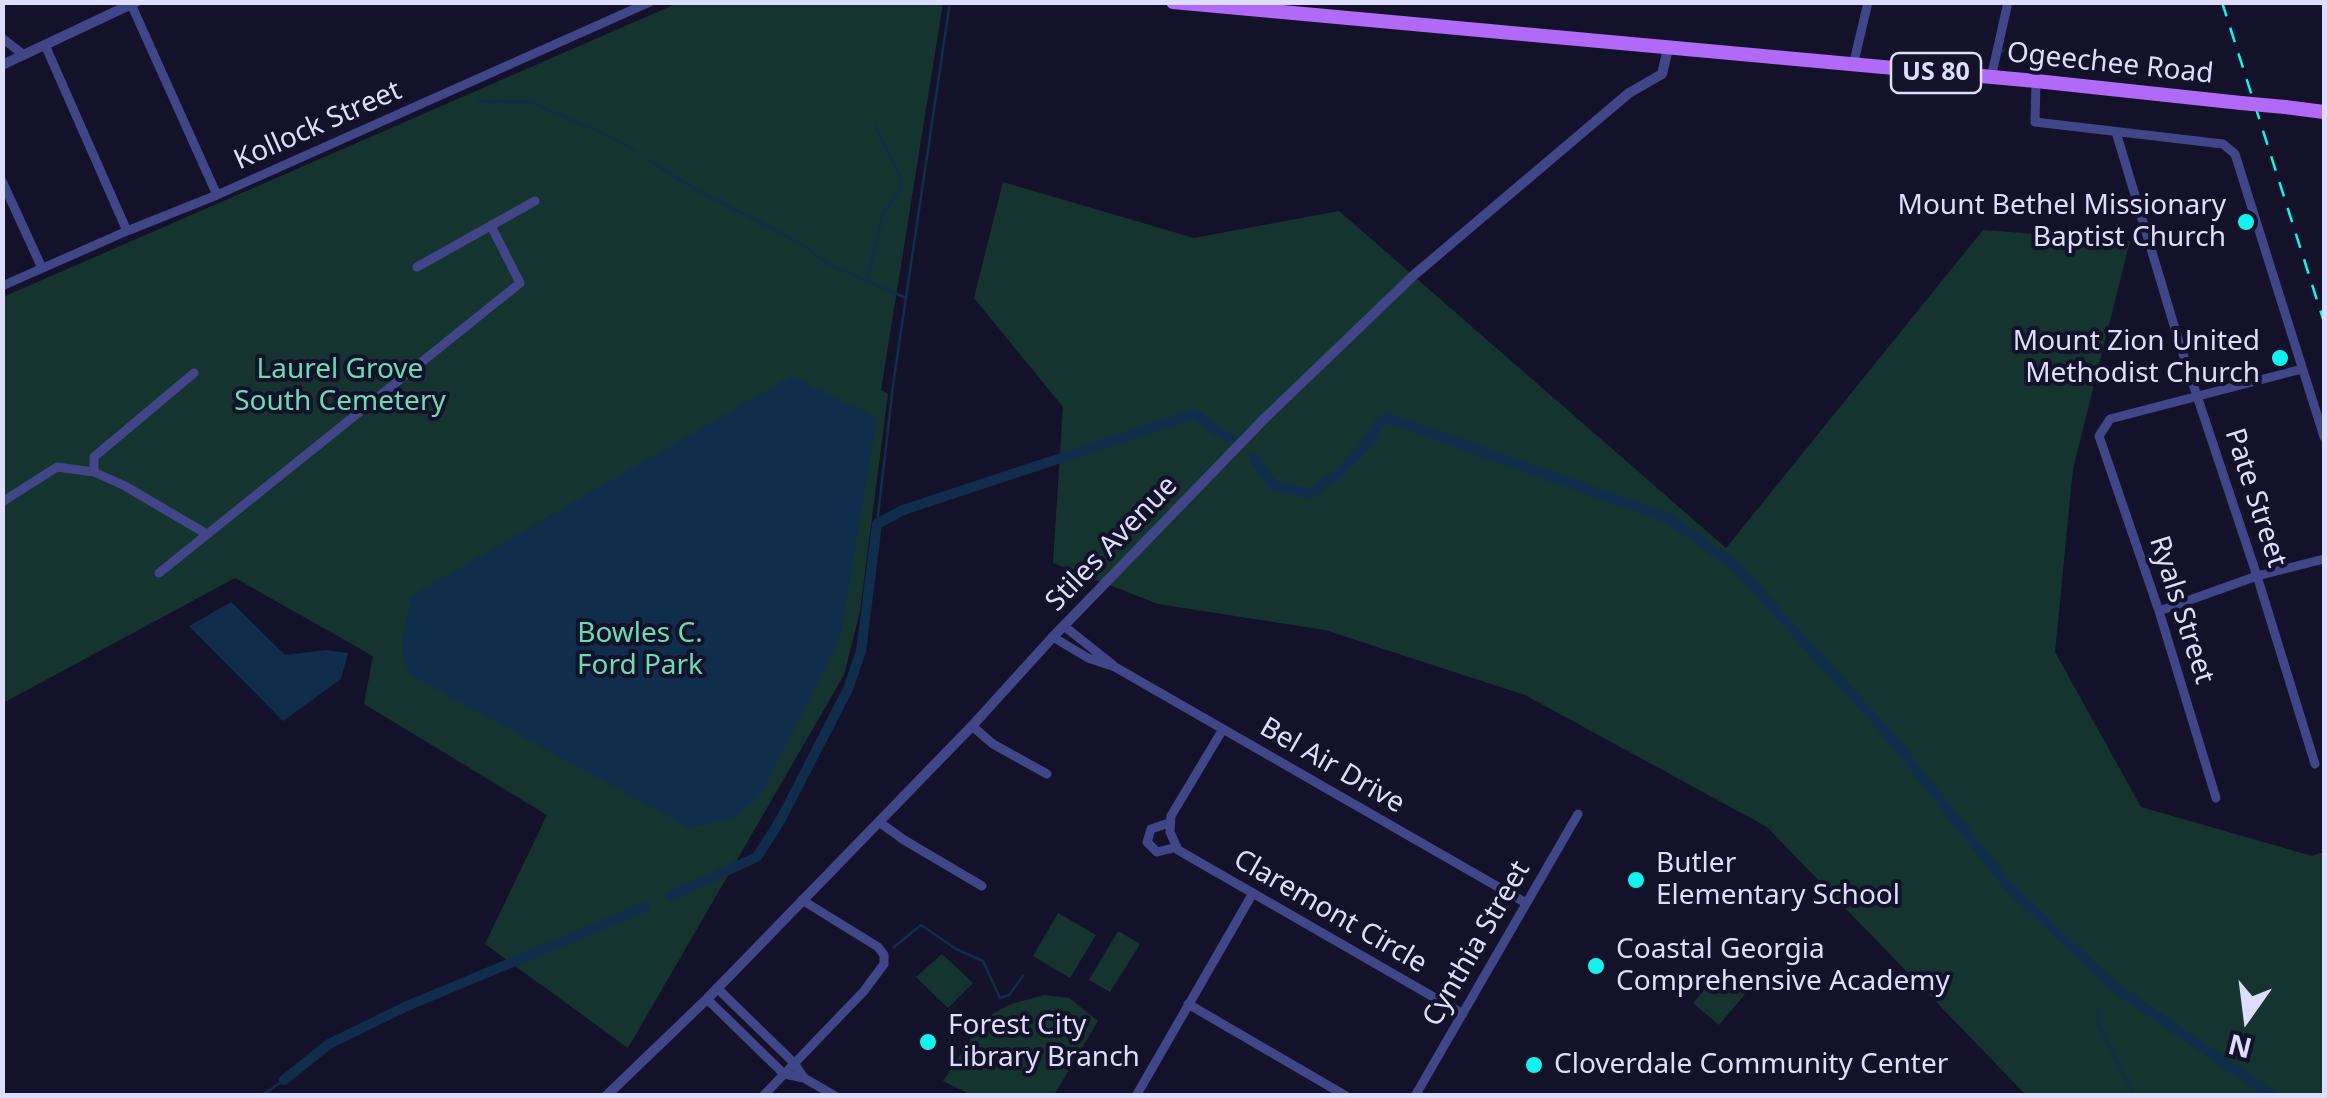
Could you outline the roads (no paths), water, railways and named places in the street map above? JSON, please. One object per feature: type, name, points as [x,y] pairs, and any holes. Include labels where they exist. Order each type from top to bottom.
[{"type":"main road","name":"Ogeechee Road","points":[[1173,2],[2036,81],[2324,112]]},
{"type":"street","name":"Kollock Street","points":[[2,286],[650,2]]},
{"type":"street","points":[[1853,66],[1868,2]]},
{"type":"street","points":[[1991,78],[2008,2]]},
{"type":"street","points":[[2,65],[134,4],[217,195]]},
{"type":"street","points":[[2,38],[24,55]]},
{"type":"street","points":[[45,45],[127,230]]},
{"type":"street","name":"Stiles Avenue","points":[[606,1096],[707,999],[1265,418],[1414,274],[1628,92],[1662,74],[1668,49]]},
{"type":"street","points":[[2036,81],[2035,122],[2223,144],[2235,154],[2324,436]]},
{"type":"street","name":"Pate Street","points":[[2116,132],[2315,764]]},
{"type":"street","points":[[2,180],[42,268]]},
{"type":"street","points":[[417,267],[535,202]]},
{"type":"street","points":[[159,573],[520,283],[491,226]]},
{"type":"street","points":[[2198,398],[2302,369]]},
{"type":"street","points":[[94,472],[94,457],[194,373]]},
{"type":"street","name":"Ryals Street","points":[[2198,398],[2110,420],[2099,436],[2159,611],[2216,798]]},
{"type":"street","points":[[2,502],[57,467],[94,472],[205,533]]},
{"type":"street","points":[[2159,611],[2257,576],[2324,559]]},
{"type":"street","name":"Bel Air Drive","points":[[1064,626],[1115,667]]},
{"type":"street","name":"Bel Air Drive","points":[[1053,637],[1084,656],[1115,667],[1526,904]]},
{"type":"street","points":[[972,726],[993,744],[1047,774]]},
{"type":"street","name":"Claremont Circle","points":[[1223,730],[1180,798],[1169,823],[1151,829],[1147,842],[1157,852],[1176,847],[1187,857],[1464,1014]]},
{"type":"street","name":"Cynthia Street","points":[[1415,1096],[1578,814]]},
{"type":"street","points":[[879,822],[982,886]]},
{"type":"street","points":[[1169,823],[1176,847]]},
{"type":"street","points":[[1136,1096],[1253,893]]},
{"type":"street","points":[[762,1096],[882,969],[885,959],[878,947],[802,900]]},
{"type":"street","points":[[717,988],[794,1063],[804,1078]]},
{"type":"street","points":[[707,999],[784,1074],[804,1078],[835,1096]]},
{"type":"street","points":[[1188,1004],[1346,1096]]},
{"type":"water","name":"Bowles C. Ford Park","points":[[792,376],[877,418],[840,639],[760,796],[733,819],[689,828],[409,674],[401,647],[411,596]]},
{"type":"water","points":[[231,602],[285,655],[326,650],[348,653],[341,679],[283,721],[189,626]]},
{"type":"waterway","points":[[877,524],[894,378],[950,2]]},
{"type":"waterway","points":[[2002,52],[2011,44]]},
{"type":"waterway","points":[[477,101],[530,102],[635,151]]},
{"type":"waterway","points":[[867,280],[883,213],[900,190],[900,176],[875,126]]},
{"type":"waterway","points":[[648,160],[800,243],[828,264],[906,298]]},
{"type":"waterway","points":[[671,896],[757,857],[781,819],[848,689],[861,651],[877,524],[903,510],[1194,414],[1230,439]]},
{"type":"waterway","points":[[1254,458],[1273,485],[1310,494],[1338,474],[1364,447],[1380,422],[1388,418],[1670,519],[1736,567],[1889,735],[2009,887],[2113,986],[2273,1096]]},
{"type":"waterway","points":[[284,1080],[329,1044],[407,1006],[645,907]]},
{"type":"waterway","points":[[894,947],[921,925],[956,949],[983,961],[1000,998],[1009,995],[1023,976]]},
{"type":"waterway","points":[[2099,1011],[2096,1018],[2134,1096]]},
{"type":"waterway","points":[[261,1096],[284,1080]]},
{"type":"railway","points":[[2222,2],[2324,322]]},
{"type":"place","name":"Mount Bethel Missionary Baptist Church","points":[[2246,222]]},
{"type":"place","name":"Mount Zion United Methodist Church","points":[[2280,358]]},
{"type":"place","name":"Butler Elementary School","points":[[1636,880]]},
{"type":"place","name":"Coastal Georgia Comprehensive Academy","points":[[1596,966]]},
{"type":"place","name":"Forest City Library Branch","points":[[928,1042]]},
{"type":"place","name":"Cloverdale Community Center","points":[[1534,1065]]},
{"type":"park label","name":"Laurel Grove South Cemetery","points":[[340,386]]}]
